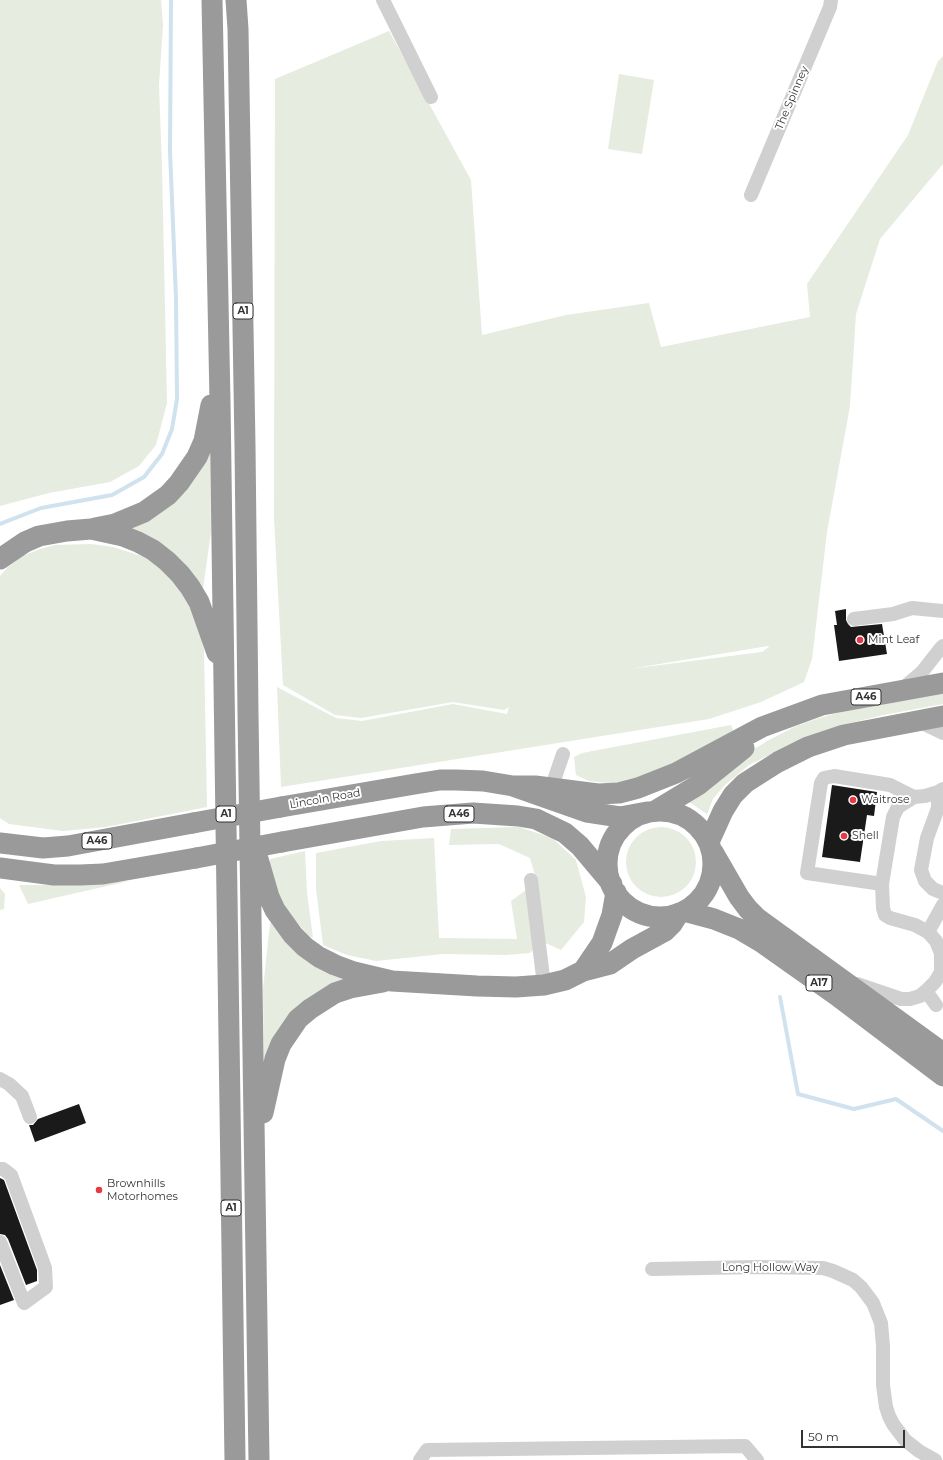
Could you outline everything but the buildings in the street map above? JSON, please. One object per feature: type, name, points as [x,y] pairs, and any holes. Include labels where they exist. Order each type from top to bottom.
[{"type":"highway","name":"A1","points":[[212,0],[228,884],[235,1460]]},
{"type":"highway","name":"A1","points":[[236,0],[238,29],[241,200],[259,1460]]},
{"type":"highway","points":[[0,559],[25,542],[39,536],[115,524],[144,512],[168,495],[189,471],[204,441],[208,424],[219,345]]},
{"type":"highway","points":[[91,529],[123,536],[138,542],[158,554],[180,574],[199,602],[223,672]]},
{"type":"highway","name":"A46","points":[[513,786],[535,786],[598,794],[619,793],[638,788],[676,773],[762,727],[822,705],[943,683]]},
{"type":"highway","name":"A46","points":[[651,812],[698,785],[740,750],[791,716]]},
{"type":"highway","points":[[710,846],[723,811],[733,795],[745,783],[778,762],[808,747],[844,735],[943,716]]},
{"type":"highway","name":"Lincoln Road","points":[[0,843],[43,848],[68,846],[440,780],[483,781],[513,786],[587,812],[620,816],[651,812]]},
{"type":"highway","points":[[250,834],[270,897],[279,916],[293,935],[305,947],[319,957],[335,965],[354,972],[392,981],[477,986],[516,987],[544,985],[565,980],[583,971],[610,964],[665,930],[682,912],[695,904],[708,888],[713,870],[710,846],[701,829],[689,819],[675,813],[665,811],[651,812],[638,816],[620,829],[613,840],[609,852],[608,872],[614,888],[627,905],[642,913],[659,917],[682,912]]},
{"type":"highway","name":"A46","points":[[0,868],[48,874],[103,874],[423,817],[473,813],[518,816],[536,820],[565,833],[580,846],[614,888]]},
{"type":"highway","name":"A17","points":[[710,846],[729,881],[748,909],[757,918],[943,1053]]},
{"type":"highway","points":[[583,971],[602,943],[612,914],[614,888]]},
{"type":"highway","name":"A17","points":[[682,912],[714,919],[739,929],[761,942],[943,1076]]},
{"type":"highway","points":[[255,1156],[275,1059],[289,1030],[298,1019],[310,1009],[335,993],[350,988],[392,981]]},
{"type":"street","points":[[383,0],[431,98]]},
{"type":"street","name":"The Spinney","points":[[751,196],[830,7],[831,0]]},
{"type":"street","points":[[854,619],[893,614],[912,608],[943,611]]},
{"type":"street","points":[[899,691],[922,672],[942,644]]},
{"type":"street","points":[[918,721],[943,733]]},
{"type":"street","points":[[551,788],[562,754]]},
{"type":"street","points":[[882,884],[807,873],[821,783],[824,778],[834,776],[890,785],[914,797]]},
{"type":"street","points":[[836,976],[902,999],[910,999],[920,996],[926,991],[935,982],[941,972],[941,953],[936,941],[928,932],[916,925],[890,918],[885,915],[883,908],[882,884],[893,817],[898,807],[914,797],[925,796],[941,791],[938,808],[927,838],[921,870],[925,881],[933,889],[943,893]]},
{"type":"street","points":[[531,880],[544,985]]},
{"type":"street","points":[[928,932],[943,905]]},
{"type":"street","points":[[926,991],[936,1005]]},
{"type":"street","points":[[0,1079],[9,1084],[22,1096],[30,1117]]},
{"type":"street","points":[[0,1169],[3,1169],[11,1175],[46,1268],[46,1286],[24,1303],[0,1242]]},
{"type":"street","name":"Long Hollow Way","points":[[652,1269],[756,1267],[823,1268],[853,1280],[861,1287],[873,1304],[881,1324],[883,1335],[883,1385],[886,1407],[889,1416],[905,1440],[919,1451],[931,1458],[943,1457]]},
{"type":"street","points":[[420,1460],[427,1450],[745,1446],[757,1460]]},
{"type":"shaded area","points":[[0,0],[161,0],[163,25],[159,85],[167,403],[156,445],[139,466],[110,482],[49,493],[0,506]]},
{"type":"shaded area","points":[[389,31],[471,180],[482,335],[566,315],[649,303],[661,347],[810,317],[807,284],[908,135],[938,61],[943,56],[943,164],[880,239],[856,314],[850,406],[827,532],[812,659],[804,682],[761,702],[709,719],[281,787],[277,687],[336,718],[362,721],[453,704],[507,714],[509,707],[504,710],[453,702],[361,718],[335,715],[283,685],[274,518],[275,79]],"holes":[[[769,647],[762,652],[629,669]]]},
{"type":"shaded area","points":[[619,74],[654,80],[642,154],[608,149]]},
{"type":"shaded area","points":[[210,449],[211,532],[203,589],[120,529]]},
{"type":"shaded area","points":[[91,544],[113,547],[151,559],[180,586],[200,628],[204,651],[207,807],[106,827],[63,831],[9,824],[0,818],[0,576],[8,567],[23,556],[40,549],[55,545]]},
{"type":"shaded area","points":[[943,693],[943,704],[883,715],[839,726],[808,736],[749,765],[725,785],[713,799],[707,814],[689,802],[746,754],[794,727],[844,711]]},
{"type":"shaded area","points":[[731,725],[735,735],[628,785],[589,781],[576,775],[574,757],[582,753]]},
{"type":"shaded area","points":[[519,827],[552,838],[576,860],[586,897],[584,922],[561,950],[541,941],[530,953],[506,955],[443,954],[376,961],[347,955],[323,945],[316,889],[316,853],[381,841],[434,838],[439,938],[517,939],[511,901],[537,882],[530,858],[499,844],[449,845],[451,829]]},
{"type":"shaded area","points":[[661,827],[674,830],[686,837],[693,849],[696,862],[693,875],[686,887],[674,894],[661,897],[648,894],[636,887],[629,875],[626,862],[629,849],[636,837],[648,830]]},
{"type":"shaded area","points":[[305,851],[307,893],[313,938],[308,935],[284,907],[278,897],[270,865],[270,859]]},
{"type":"shaded area","points":[[129,881],[28,904],[19,885],[61,885]]},
{"type":"shaded area","points":[[0,888],[5,894],[4,909],[0,910]]},
{"type":"shaded area","points":[[270,923],[348,977],[264,1062],[263,989]]},
{"type":"waterway","points":[[0,524],[41,508],[112,495],[144,477],[162,454],[172,429],[177,399],[176,298],[170,151],[171,0]]},
{"type":"waterway","points":[[780,997],[798,1094],[854,1109],[896,1099],[943,1131]]},
{"type":"place","name":"Mint Leaf","points":[[860,640]]},
{"type":"place","name":"Waitrose","points":[[853,800]]},
{"type":"place","name":"Shell","points":[[844,836]]},
{"type":"place","name":"Brownhills Motorhomes","points":[[99,1190]]}]
